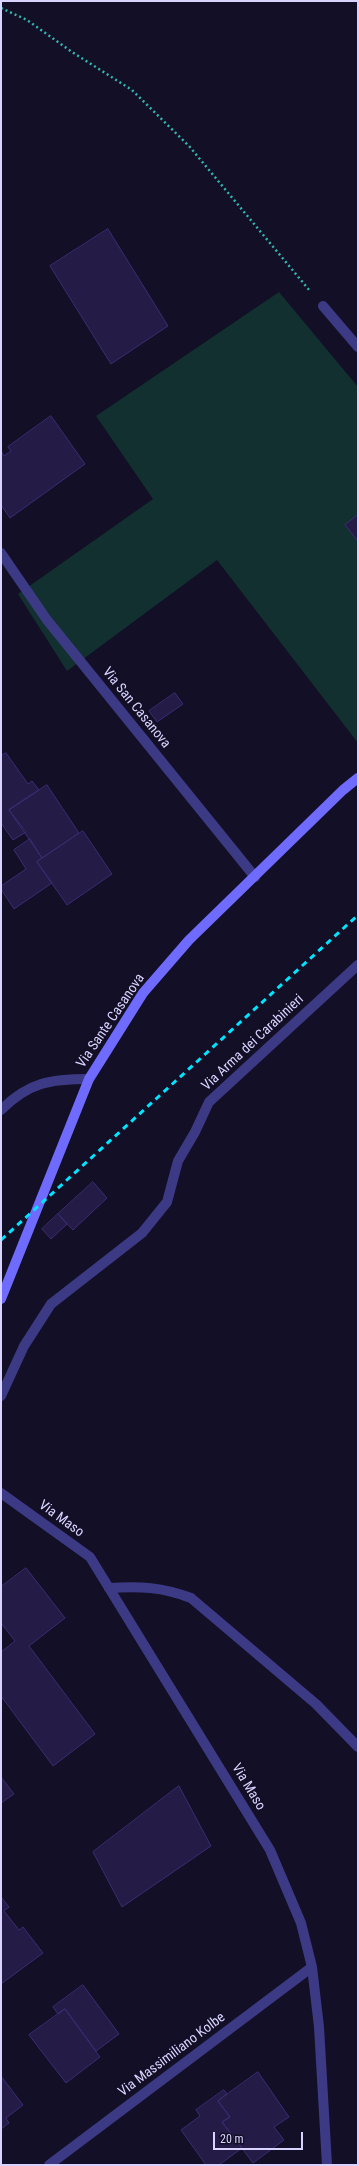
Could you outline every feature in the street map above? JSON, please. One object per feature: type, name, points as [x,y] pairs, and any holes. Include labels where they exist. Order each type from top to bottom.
[{"type":"main road","name":"Via Sante Casanova","points":[[1,1299],[89,1079],[143,993],[189,940],[342,790],[358,778]]},
{"type":"street","points":[[323,306],[358,347]]},
{"type":"street","name":"Via San Casanova","points":[[1,553],[48,620],[255,876]]},
{"type":"street","name":"Via Arma dei Carabinieri","points":[[1,1396],[24,1346],[50,1304],[142,1233],[167,1202],[178,1161],[195,1132],[209,1102],[358,965]]},
{"type":"street","points":[[1,1110],[35,1084],[62,1079],[89,1079]]},
{"type":"street","name":"Via Maso","points":[[1,1493],[90,1557],[270,1850],[301,1924],[312,1967],[319,2028],[328,2165]]},
{"type":"street","points":[[109,1588],[143,1586],[173,1591],[191,1598],[316,1704],[358,1748]]},
{"type":"street","name":"Via Massimiliano Kolbe","points":[[49,2165],[312,1967]]},
{"type":"path","points":[[1,8],[27,20],[72,52],[132,90],[189,146],[323,306]]},
{"type":"green space","points":[[279,292],[358,387],[358,743],[217,560],[67,671],[18,594],[153,499],[96,416]]},
{"type":"building","points":[[108,229],[168,326],[111,364],[50,266]]},
{"type":"building","points":[[51,416],[85,464],[10,518],[1,505],[1,451],[4,456],[11,451],[8,447]]},
{"type":"building","points":[[358,515],[358,541],[345,525]]},
{"type":"building","points":[[175,693],[183,704],[157,722],[149,711]]},
{"type":"building","points":[[6,753],[28,784],[32,781],[39,790],[9,810],[26,832],[13,840],[1,823],[1,756]]},
{"type":"building","points":[[47,785],[79,833],[42,858],[9,810]]},
{"type":"building","points":[[83,831],[112,874],[67,905],[37,862]]},
{"type":"building","points":[[30,839],[42,858],[37,862],[52,883],[14,909],[1,889],[1,886],[26,869],[14,850]]},
{"type":"building","points":[[93,1182],[107,1198],[73,1230],[58,1214]]},
{"type":"building","points":[[58,1214],[67,1224],[51,1239],[42,1229]]},
{"type":"building","points":[[26,1568],[65,1618],[29,1646],[95,1734],[53,1766],[1,1696],[1,1652],[15,1641],[1,1623],[1,1587]]},
{"type":"building","points":[[1,1777],[14,1794],[1,1803]]},
{"type":"building","points":[[179,1786],[211,1846],[122,1907],[93,1852]]},
{"type":"building","points":[[1,1897],[9,1907],[4,1911],[19,1930],[23,1927],[43,1953],[1,1984]]},
{"type":"building","points":[[83,1985],[119,2034],[96,2051],[65,2009],[58,2014],[53,2007]]},
{"type":"building","points":[[65,2009],[100,2057],[66,2083],[29,2035]]},
{"type":"building","points":[[258,2072],[289,2117],[274,2127],[284,2140],[253,2163],[222,2122],[230,2117],[218,2101]]},
{"type":"building","points":[[1,2076],[23,2105],[6,2118],[9,2123],[1,2129]]},
{"type":"building","points":[[224,2090],[227,2094],[218,2101],[230,2117],[222,2122],[242,2148],[219,2165],[206,2165],[181,2130],[200,2116],[196,2110]]},
{"type":"railway","points":[[1,1240],[358,915]]}]
